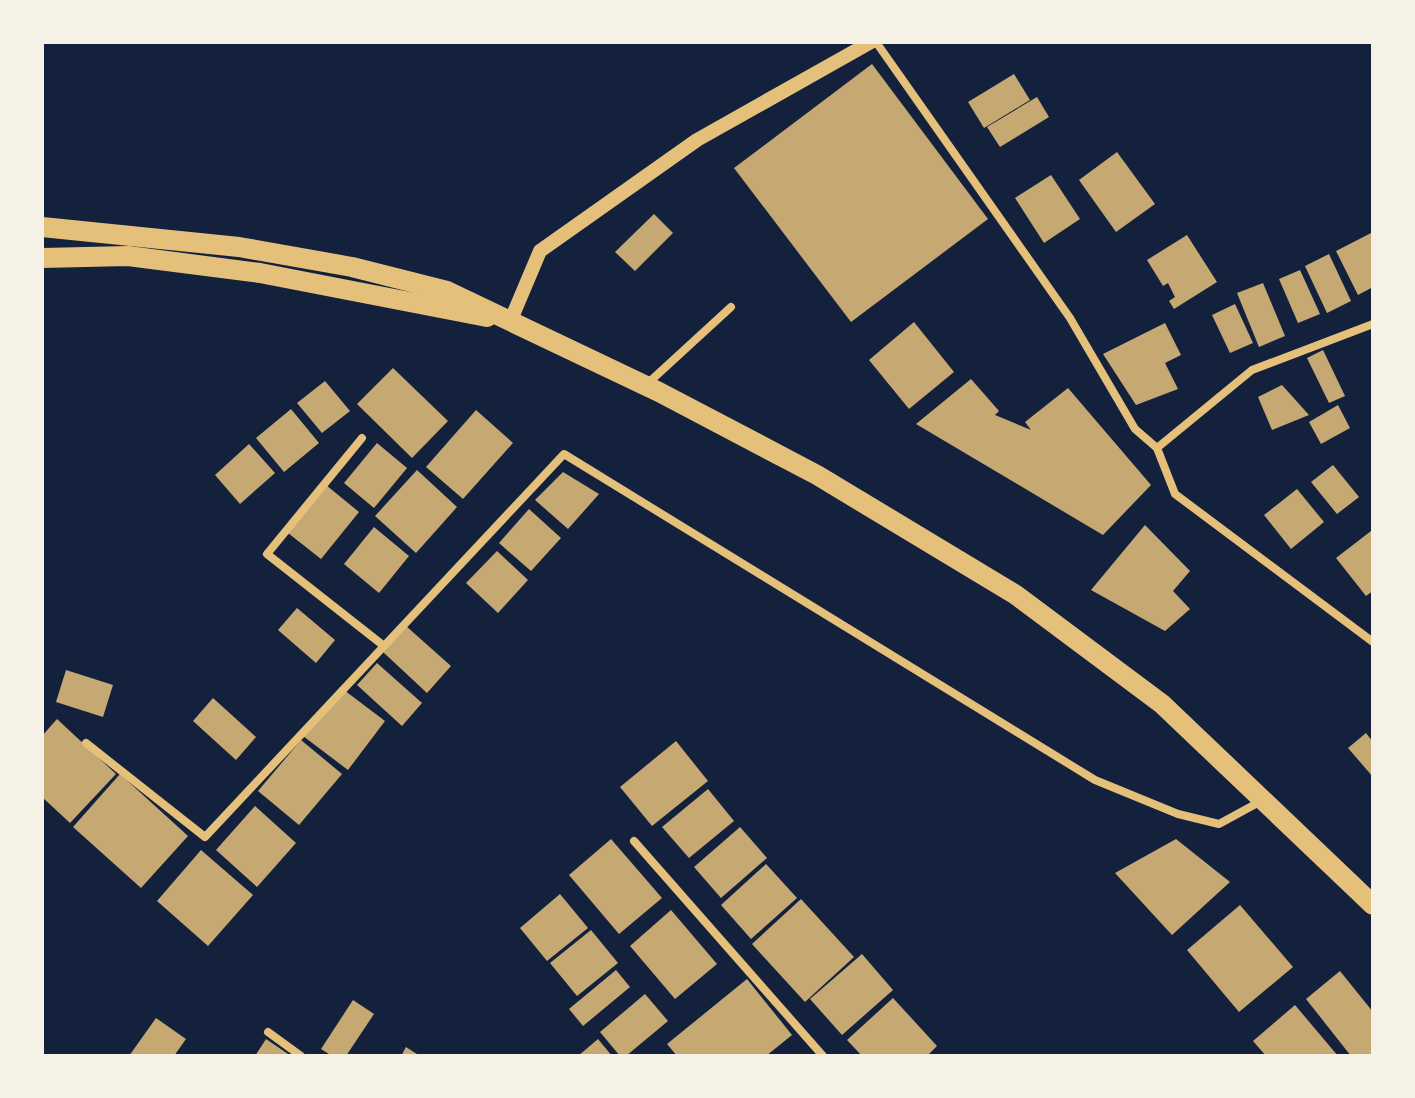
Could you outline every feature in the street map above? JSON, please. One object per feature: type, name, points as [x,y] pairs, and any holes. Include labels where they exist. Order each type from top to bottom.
[{"type":"main road","points":[[42,227],[239,247],[352,267],[447,291],[645,385],[817,475],[1016,595],[1162,704],[1373,905]]},
{"type":"main road","points":[[42,258],[128,256],[231,269],[352,289],[510,322]]},
{"type":"street","points":[[510,322],[540,251],[697,140],[873,42],[1070,318],[1135,429],[1157,448],[1175,494],[1373,642]]},
{"type":"street","points":[[645,385],[731,307]]},
{"type":"street","points":[[1157,448],[1252,370],[1373,324]]},
{"type":"street","points":[[362,438],[267,554],[384,646]]},
{"type":"street","points":[[86,743],[205,837],[564,454],[1095,780],[1178,814],[1219,824],[1264,800]]},
{"type":"street","points":[[634,841],[823,1056]]},
{"type":"street","points":[[268,1032],[301,1056]]},
{"type":"building","points":[[872,64],[988,219],[851,322],[734,168]]},
{"type":"building","points":[[1014,74],[1030,100],[984,128],[968,102]]},
{"type":"building","points":[[1037,97],[1049,117],[1000,147],[987,127]]},
{"type":"building","points":[[1117,152],[1155,204],[1116,232],[1079,180]]},
{"type":"building","points":[[1051,175],[1080,219],[1044,243],[1015,198]]},
{"type":"building","points":[[654,214],[673,233],[635,271],[615,252]]},
{"type":"building","points":[[1373,232],[1373,287],[1358,295],[1336,251]]},
{"type":"building","points":[[1187,235],[1217,282],[1174,309],[1169,301],[1175,297],[1168,283],[1163,286],[1147,260]]},
{"type":"building","points":[[1329,254],[1351,301],[1327,313],[1305,266]]},
{"type":"building","points":[[1300,270],[1320,314],[1298,323],[1279,279]]},
{"type":"building","points":[[1263,283],[1285,336],[1259,347],[1237,293]]},
{"type":"building","points":[[1235,304],[1253,343],[1230,353],[1212,315]]},
{"type":"building","points":[[914,322],[954,372],[909,409],[869,360]]},
{"type":"building","points":[[1165,323],[1181,355],[1165,363],[1178,389],[1136,405],[1103,354]]},
{"type":"building","points":[[1323,350],[1345,396],[1329,403],[1307,358]]},
{"type":"building","points":[[393,368],[448,421],[412,458],[357,404]]},
{"type":"building","points":[[971,379],[999,411],[995,415],[1031,430],[1025,422],[1068,388],[1151,485],[1103,535],[916,424]]},
{"type":"building","points":[[325,381],[350,411],[322,433],[297,403]]},
{"type":"building","points":[[1282,385],[1309,415],[1272,430],[1258,397]]},
{"type":"building","points":[[1338,405],[1350,428],[1321,444],[1309,422]]},
{"type":"building","points":[[291,409],[319,443],[284,472],[256,438]]},
{"type":"building","points":[[476,410],[513,443],[463,499],[426,467]]},
{"type":"building","points":[[377,443],[407,468],[374,508],[344,483]]},
{"type":"building","points":[[249,444],[275,473],[240,504],[215,475]]},
{"type":"building","points":[[1333,465],[1359,497],[1337,514],[1311,482]]},
{"type":"building","points":[[417,470],[457,507],[416,553],[375,516]]},
{"type":"building","points":[[563,472],[599,494],[568,529],[535,500]]},
{"type":"building","points":[[326,485],[359,512],[321,559],[288,533]]},
{"type":"building","points":[[1297,489],[1324,522],[1291,549],[1264,515]]},
{"type":"building","points":[[529,509],[561,538],[531,571],[499,543]]},
{"type":"building","points":[[1145,525],[1190,571],[1173,591],[1190,609],[1165,631],[1091,590]]},
{"type":"building","points":[[374,527],[409,556],[379,593],[344,564]]},
{"type":"building","points":[[1371,531],[1373,591],[1366,596],[1336,558]]},
{"type":"building","points":[[497,551],[528,580],[498,613],[466,583]]},
{"type":"building","points":[[297,608],[335,640],[316,663],[278,630]]},
{"type":"building","points":[[406,626],[451,666],[427,693],[383,652]]},
{"type":"building","points":[[377,663],[422,703],[402,726],[357,685]]},
{"type":"building","points":[[66,670],[113,685],[103,717],[56,702]]},
{"type":"building","points":[[340,687],[385,721],[348,770],[303,736]]},
{"type":"building","points":[[213,698],[256,737],[236,760],[193,721]]},
{"type":"building","points":[[57,719],[116,774],[70,823],[42,797],[42,736]]},
{"type":"building","points":[[1366,733],[1373,742],[1373,777],[1348,748]]},
{"type":"building","points":[[301,740],[342,774],[299,825],[258,791]]},
{"type":"building","points":[[676,741],[708,781],[652,826],[620,787]]},
{"type":"building","points":[[120,774],[188,836],[141,888],[73,827]]},
{"type":"building","points":[[708,789],[734,821],[689,858],[662,827]]},
{"type":"building","points":[[255,806],[296,843],[257,887],[216,850]]},
{"type":"building","points":[[740,827],[767,858],[721,898],[694,867]]},
{"type":"building","points":[[611,839],[662,898],[619,934],[569,875]]},
{"type":"building","points":[[1176,839],[1230,882],[1172,935],[1115,873]]},
{"type":"building","points":[[201,850],[253,895],[208,946],[157,901]]},
{"type":"building","points":[[766,864],[797,898],[751,939],[721,905]]},
{"type":"building","points":[[560,894],[588,928],[547,961],[520,928]]},
{"type":"building","points":[[801,899],[854,957],[805,1002],[752,944]]},
{"type":"building","points":[[1240,905],[1293,967],[1239,1012],[1187,950]]},
{"type":"building","points":[[671,910],[717,964],[675,999],[630,946]]},
{"type":"building","points":[[591,930],[618,963],[577,996],[550,963]]},
{"type":"building","points":[[862,954],[893,990],[842,1035],[810,999]]},
{"type":"building","points":[[616,970],[630,987],[583,1026],[569,1009]]},
{"type":"building","points":[[1340,971],[1373,1012],[1373,1056],[1351,1056],[1306,999]]},
{"type":"building","points":[[747,979],[792,1035],[766,1056],[677,1056],[667,1044]]},
{"type":"building","points":[[645,994],[668,1021],[626,1056],[620,1056],[600,1032]]},
{"type":"building","points":[[893,998],[937,1046],[927,1056],[862,1056],[847,1040]]},
{"type":"building","points":[[353,1000],[374,1014],[346,1056],[332,1056],[321,1049]]},
{"type":"building","points":[[1295,1005],[1338,1056],[1266,1056],[1253,1041]]},
{"type":"building","points":[[156,1018],[186,1039],[174,1056],[129,1056]]},
{"type":"building","points":[[266,1039],[291,1056],[255,1056]]},
{"type":"building","points":[[598,1039],[612,1056],[578,1056]]},
{"type":"building","points":[[406,1047],[420,1056],[401,1056]]}]
